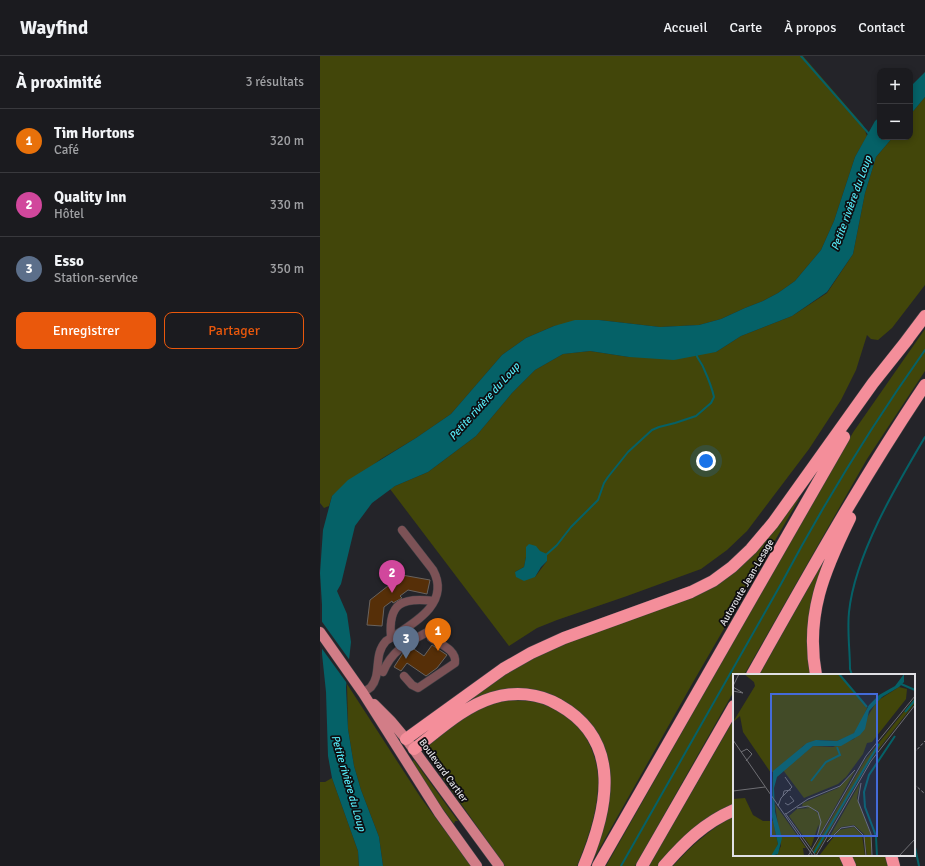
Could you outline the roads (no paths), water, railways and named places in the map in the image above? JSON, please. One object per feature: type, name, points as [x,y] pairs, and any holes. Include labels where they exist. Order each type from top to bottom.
[{"type":"highway","name":"Autoroute Jean-Lesage","points":[[598,866],[859,411],[925,316]]},
{"type":"highway","points":[[410,744],[490,678],[531,652],[564,638],[685,594],[713,581],[732,567],[773,524],[873,383],[908,339]]},
{"type":"highway","points":[[753,674],[816,561],[891,436],[925,385]]},
{"type":"highway","points":[[816,674],[813,622],[815,605],[820,587],[849,519],[891,436]]},
{"type":"highway","points":[[410,744],[473,706],[501,695],[533,695],[555,702],[573,713],[588,727],[596,742],[603,761],[604,771],[602,810],[595,836],[584,866]]},
{"type":"highway","points":[[642,866],[733,708]]},
{"type":"highway","points":[[664,866],[694,835],[708,824],[733,811]]},
{"type":"highway","points":[[845,856],[850,866]]},
{"type":"highway","points":[[891,856],[894,866]]},
{"type":"main road","name":"Boulevard Cartier","points":[[320,632],[363,693],[439,813],[477,866]]},
{"type":"main road","name":"Boulevard Cartier","points":[[363,693],[391,721],[410,744],[499,866]]},
{"type":"main road","points":[[396,746],[410,744]]},
{"type":"main road","points":[[403,757],[410,744]]},
{"type":"lane","points":[[363,693],[371,687],[375,680],[378,654],[381,646],[391,637],[418,620],[424,614],[434,602],[438,588],[437,577],[433,570],[402,530]]},
{"type":"lane","points":[[391,637],[390,622],[391,615],[395,608],[402,603],[413,600],[434,602]]},
{"type":"lane","points":[[383,672],[390,658],[399,648],[431,634],[454,654],[455,663],[418,688],[412,685],[404,676]]},
{"type":"water","points":[[925,72],[925,97],[913,111],[913,104],[913,84]]},
{"type":"water","name":"Petite rivière du Loup","points":[[877,119],[877,140],[890,140],[876,157],[865,193],[853,254],[827,292],[792,316],[741,336],[716,352],[674,360],[629,357],[590,351],[563,354],[535,370],[512,393],[476,436],[428,472],[395,486],[372,503],[355,526],[341,584],[337,591],[347,614],[351,642],[346,687],[348,729],[354,766],[361,790],[379,837],[383,866],[359,866],[358,851],[332,778],[328,756],[326,692],[322,654],[322,605],[320,573],[323,530],[332,496],[348,480],[416,438],[451,414],[502,355],[526,338],[554,326],[575,320],[599,320],[660,327],[699,325],[721,319],[778,293],[795,281],[821,250],[834,221],[855,157]]},
{"type":"water","points":[[529,544],[536,546],[540,551],[547,554],[547,561],[535,577],[524,581],[516,577],[515,572],[524,567],[526,547]]},
{"type":"waterway","points":[[801,56],[870,135]]},
{"type":"waterway","points":[[621,866],[831,494],[867,436],[925,350]]},
{"type":"waterway","points":[[547,554],[598,500],[604,483],[628,452],[652,430],[696,416],[711,403],[714,397],[712,390],[696,354]]},
{"type":"waterway","points":[[852,674],[850,669],[848,619],[853,590],[859,568],[878,522],[925,437]]},
{"type":"waterway","points":[[915,848],[919,866]]},
{"type":"place","name":"Quality Inn","points":[[392,593]]},
{"type":"place","name":"Tim Hortons","points":[[438,651]]},
{"type":"place","name":"Esso","points":[[406,659]]}]
